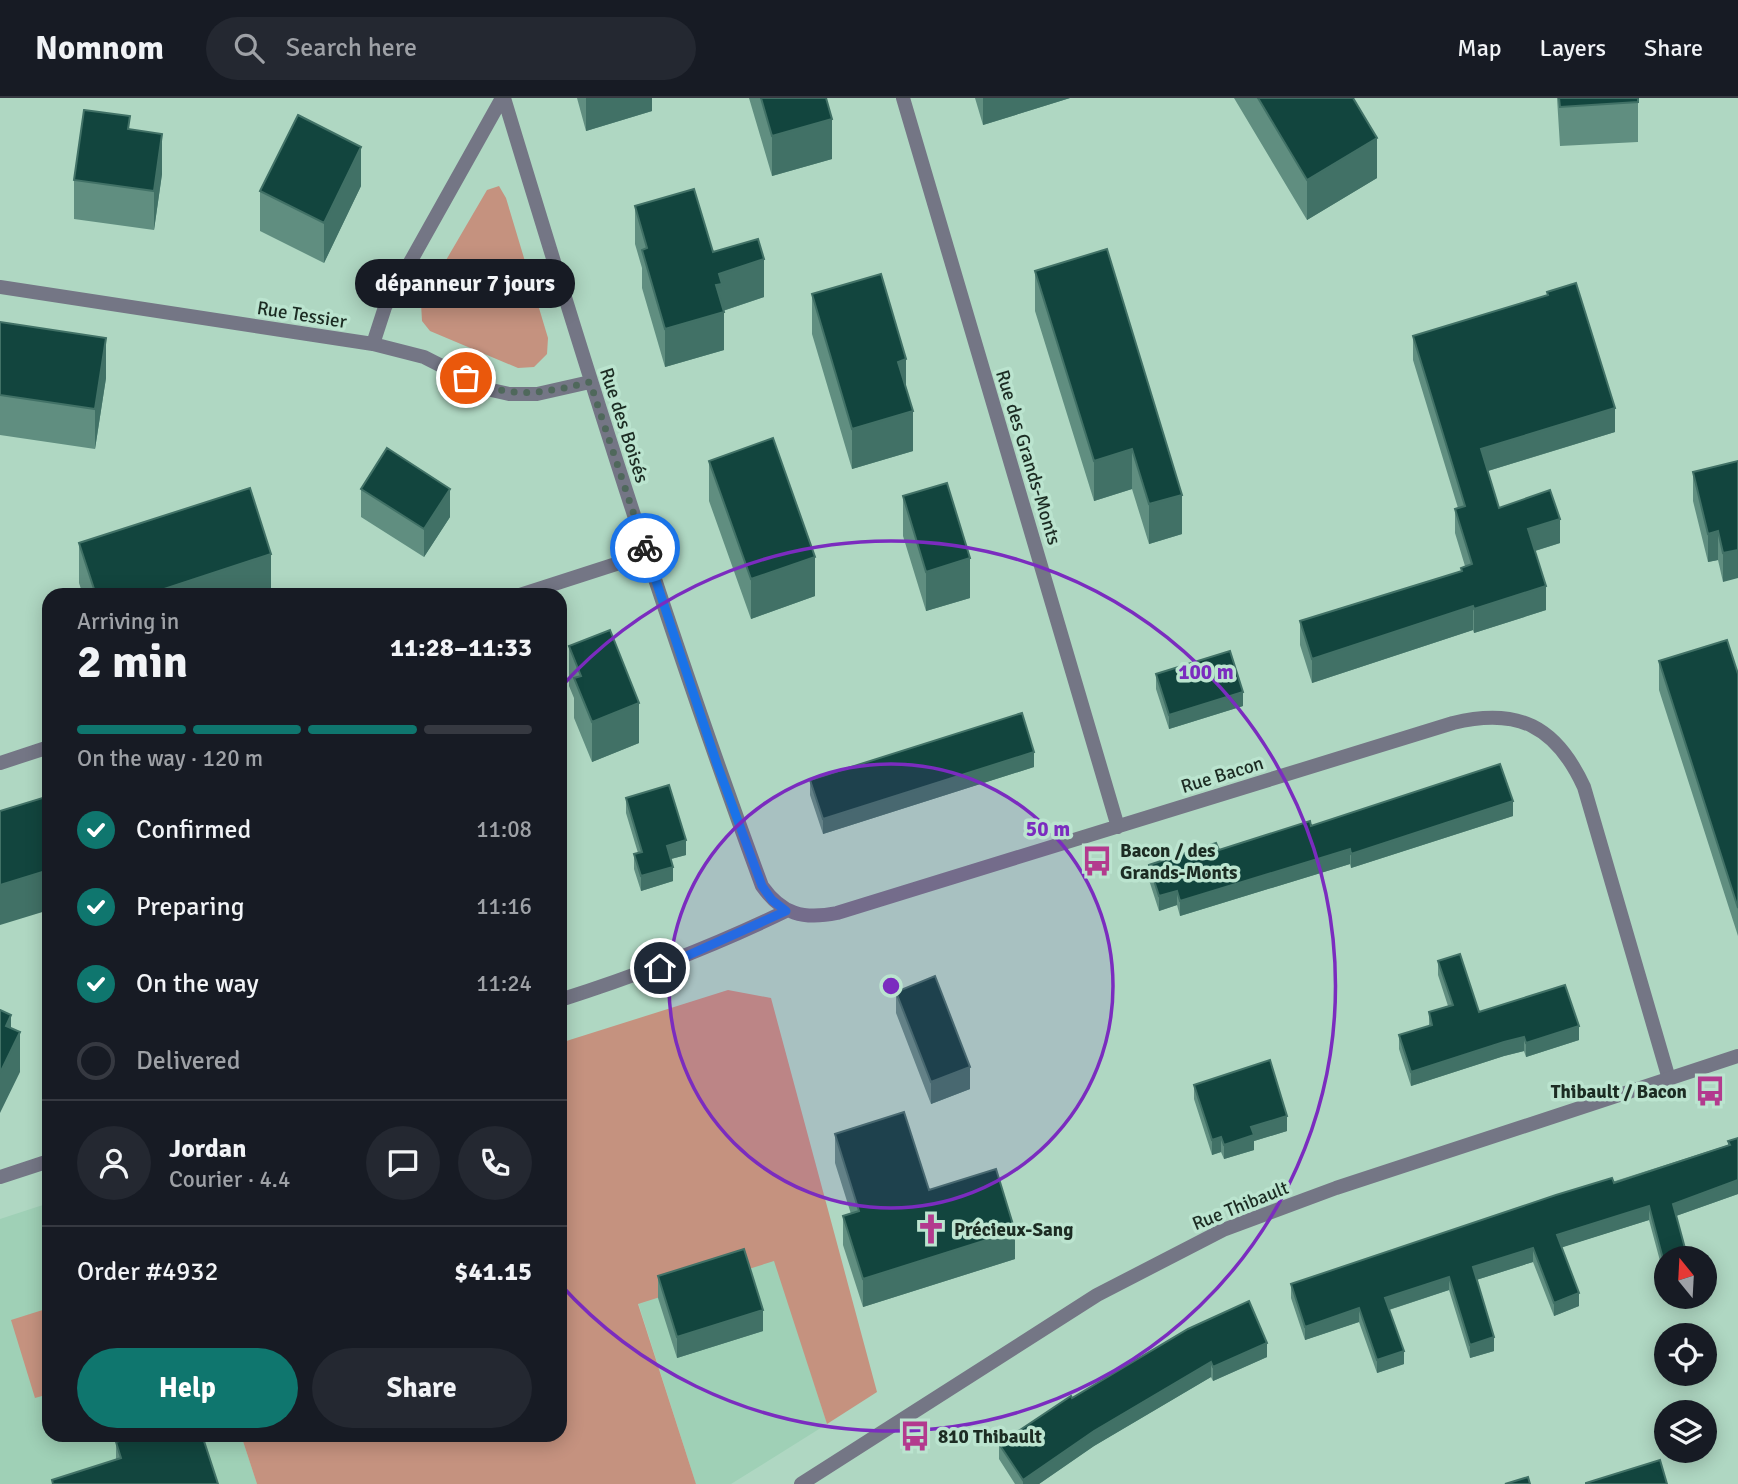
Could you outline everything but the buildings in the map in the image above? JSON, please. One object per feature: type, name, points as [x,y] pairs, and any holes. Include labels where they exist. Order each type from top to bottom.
[{"type":"street","name":"Rue des Boisés","points":[[373,344],[385,307],[503,98]]},
{"type":"street","name":"Rue des Boisés","points":[[503,98],[590,382],[717,764],[762,886],[772,900],[786,911]]},
{"type":"street","name":"Rue des Grands-Monts","points":[[903,98],[1118,827]]},
{"type":"street","name":"Rue Tessier","points":[[0,287],[373,344],[424,357],[487,389],[509,394],[537,394],[590,382]]},
{"type":"street","points":[[542,588],[647,554]]},
{"type":"street","name":"Rue Bacon","points":[[786,911],[816,917],[837,913],[1453,723],[1482,716],[1515,719],[1545,733],[1571,758],[1584,787],[1669,1079]]},
{"type":"street","points":[[0,763],[42,749]]},
{"type":"street","points":[[567,998],[660,968],[786,911]]},
{"type":"street","name":"Rue Thibault","points":[[801,1484],[1097,1295],[1223,1230],[1324,1193],[1738,1056]]},
{"type":"street","points":[[0,1177],[42,1163]]},
{"type":"shaded area","points":[[499,186],[506,198],[548,338],[547,354],[534,367],[518,368],[430,331],[422,321],[421,303],[487,190]]},
{"type":"shaded area","points":[[728,990],[771,998],[877,1392],[827,1424],[774,1261],[638,1304],[696,1484],[257,1484],[243,1442],[567,1442],[567,1041]]},
{"type":"shaded area","points":[[741,1153],[827,1424],[731,1484],[696,1484],[604,1196]]},
{"type":"shaded area","points":[[42,1205],[42,1442],[243,1442],[257,1484],[0,1484],[0,1219]]},
{"type":"shaded area","points":[[42,1310],[42,1396],[35,1398],[11,1320]]},
{"type":"way so far","points":[[466,378],[487,389],[509,394],[537,394],[590,382],[645,548]]},
{"type":"place","name":"dépanneur 7 jours","points":[[466,378]]},
{"type":"place","name":"Bacon / des Grands-Monts","points":[[1097,861]]},
{"type":"place","name":"Thibault / Bacon","points":[[1710,1091]]},
{"type":"place","name":"Précieux-Sang","points":[[931,1229]]},
{"type":"place","name":"810 Thibault","points":[[915,1436]]},
{"type":"route","points":[[645,548],[717,764],[762,886],[772,900],[786,911],[714,946],[660,968]]}]
